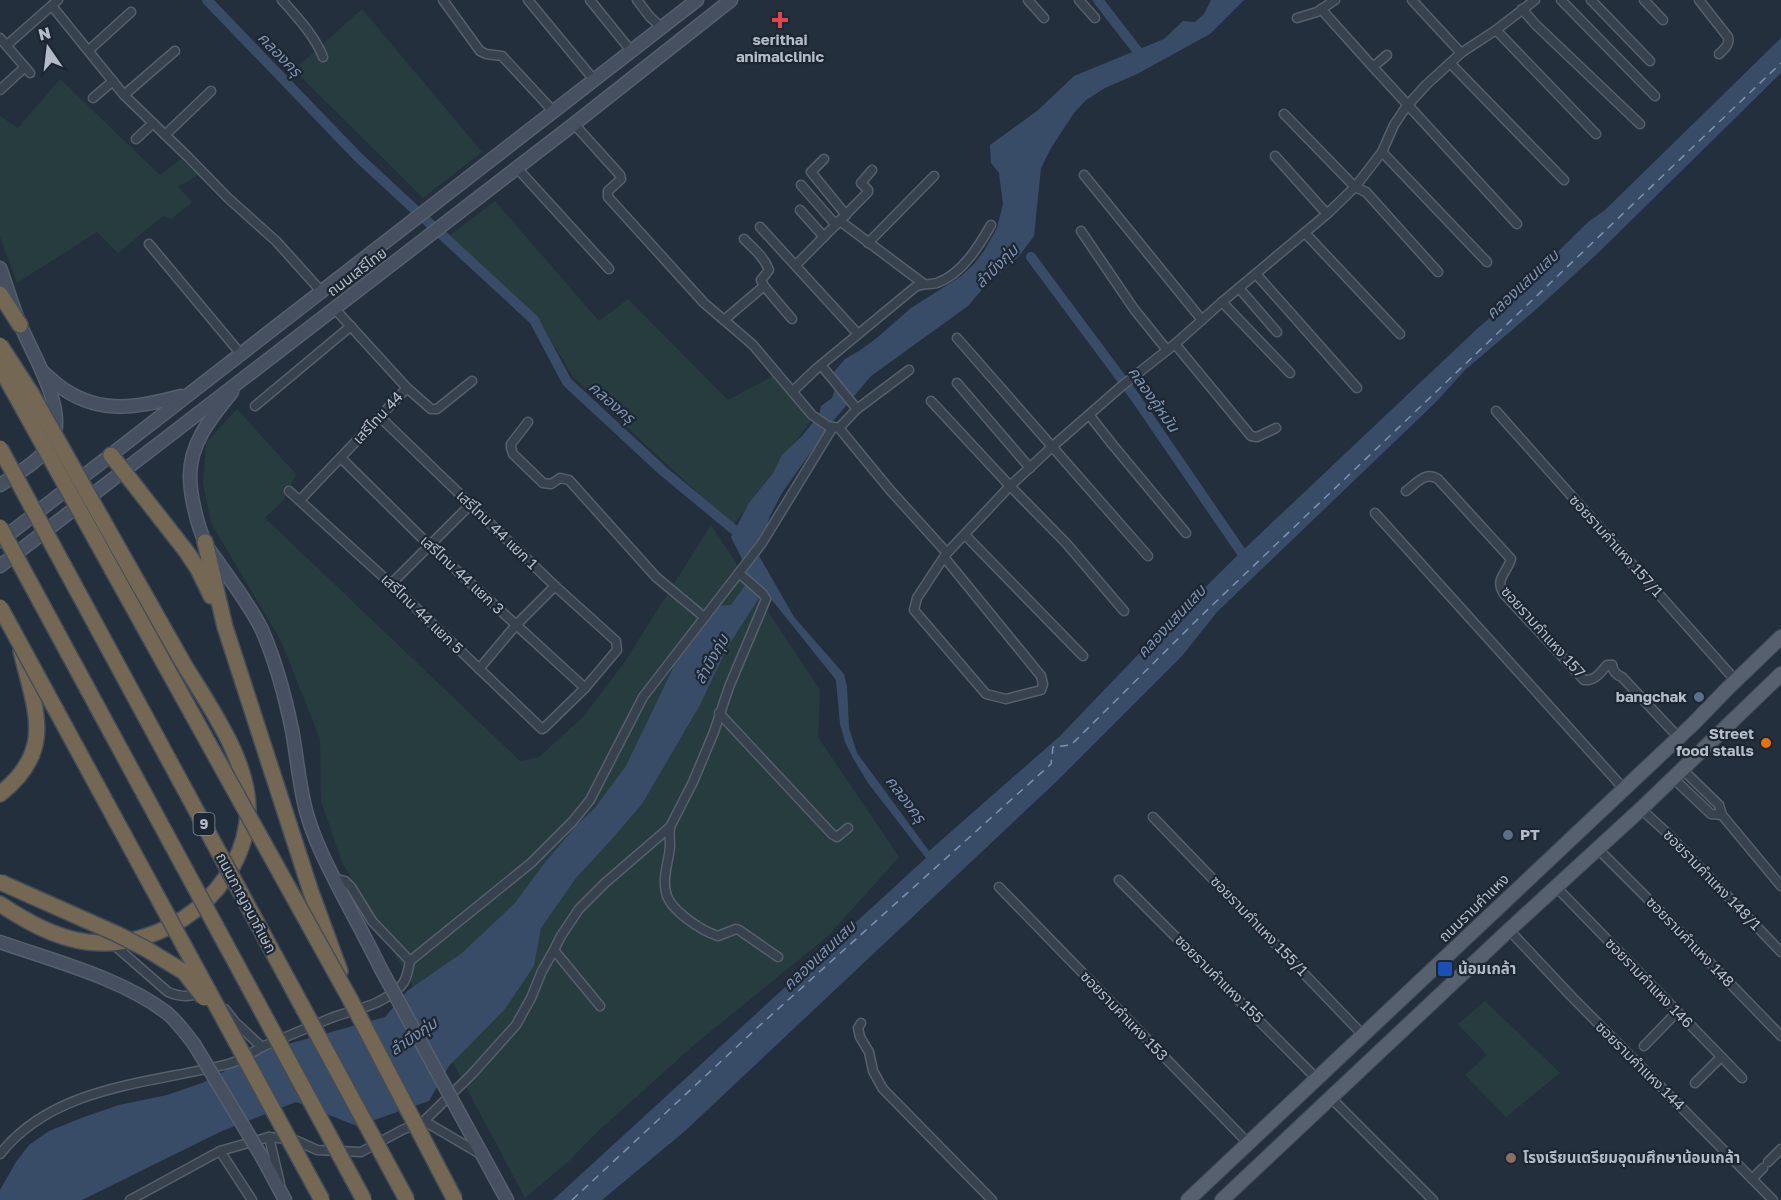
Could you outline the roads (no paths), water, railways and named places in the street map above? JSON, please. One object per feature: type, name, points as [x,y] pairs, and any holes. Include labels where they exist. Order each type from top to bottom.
[{"type":"highway","points":[[0,294],[20,325]]},
{"type":"highway","points":[[0,345],[35,400],[182,662],[230,742],[243,775],[248,808],[246,832],[230,873],[215,892],[186,917],[151,935],[113,944],[86,942],[61,936],[23,919],[0,904]]},
{"type":"highway","points":[[0,367],[350,999],[455,1200]]},
{"type":"highway","name":"ถนนกาญจนาภิเษก","points":[[0,448],[407,1200]]},
{"type":"highway","points":[[111,455],[163,520],[198,569],[225,627]]},
{"type":"highway","points":[[0,526],[364,1200]]},
{"type":"highway","points":[[205,542],[225,627],[311,892],[350,999]]},
{"type":"highway","points":[[0,607],[322,1200]]},
{"type":"highway","points":[[0,795],[15,782],[29,764],[36,745],[38,724],[35,705],[19,642]]},
{"type":"highway","points":[[0,882],[117,934],[183,972],[211,1006],[238,1047]]},
{"type":"main road","name":"ถนนเสรีไทย","points":[[0,541],[697,0]]},
{"type":"main road","name":"ถนนเสรีไทย","points":[[0,566],[574,124],[731,0]]},
{"type":"main road","points":[[662,28],[675,43]]},
{"type":"main road","points":[[0,267],[20,325],[43,372],[57,424],[46,451],[0,485]]},
{"type":"main road","points":[[43,372],[66,390],[105,407],[154,403],[187,394]]},
{"type":"main road","points":[[244,377],[197,440],[192,458],[191,494],[205,542],[261,628],[273,659],[285,700],[299,780],[315,841],[382,971],[505,1196]]},
{"type":"main road","name":"ถนนรามคำแหง","points":[[1188,1200],[1679,738],[1781,637]]},
{"type":"main road","points":[[1222,1200],[1509,930],[1557,888],[1781,674]]},
{"type":"main road","points":[[0,942],[107,980],[136,994],[168,1014],[194,1044],[262,1156],[284,1198]]},
{"type":"street","points":[[282,0],[300,21],[323,57]]},
{"type":"street","points":[[443,0],[480,51],[502,56],[554,112]]},
{"type":"street","points":[[528,0],[595,81]]},
{"type":"street","points":[[590,0],[632,52]]},
{"type":"street","points":[[637,0],[662,28]]},
{"type":"street","points":[[1028,0],[1044,18]]},
{"type":"street","points":[[1080,0],[1095,18]]},
{"type":"street","points":[[1297,18],[1321,9],[1335,0]]},
{"type":"street","points":[[1412,0],[1461,53]]},
{"type":"street","points":[[574,124],[620,175],[621,179],[608,191],[608,197],[704,303],[753,345],[815,417],[834,427],[945,555],[1041,676],[1043,684],[1041,690],[1010,699],[986,694],[914,610],[917,598],[945,555],[1053,446],[1327,214],[1355,187],[1382,152],[1394,124],[1408,104],[1461,53],[1496,30],[1534,0]]},
{"type":"street","points":[[1561,0],[1655,96]]},
{"type":"street","points":[[1591,0],[1650,61]]},
{"type":"street","points":[[1644,0],[1663,20]]},
{"type":"street","points":[[1699,0],[1728,37],[1728,45],[1719,54]]},
{"type":"street","points":[[7,45],[55,3],[88,50],[124,95],[228,198],[276,241],[321,291]]},
{"type":"street","points":[[1321,9],[1517,224]]},
{"type":"street","points":[[1522,9],[1640,124]]},
{"type":"street","points":[[88,50],[131,12]]},
{"type":"street","points":[[1496,30],[1596,134]]},
{"type":"street","points":[[0,38],[28,70],[0,90]]},
{"type":"street","points":[[124,95],[176,51]]},
{"type":"street","points":[[1373,67],[1387,55]]},
{"type":"street","points":[[1450,63],[1564,180]]},
{"type":"street","points":[[93,98],[113,81]]},
{"type":"street","points":[[165,135],[211,91]]},
{"type":"street","points":[[1284,114],[1355,187],[1366,192],[1438,272]]},
{"type":"street","points":[[136,138],[153,123]]},
{"type":"street","points":[[1382,152],[1487,262]]},
{"type":"street","points":[[1275,156],[1327,214]]},
{"type":"street","points":[[824,159],[811,172],[841,220]]},
{"type":"street","points":[[517,168],[609,269]]},
{"type":"street","points":[[796,265],[868,192],[861,183],[872,170]]},
{"type":"street","points":[[1084,175],[1202,320]]},
{"type":"street","points":[[868,243],[934,176]]},
{"type":"street","points":[[801,185],[868,243],[924,284]]},
{"type":"street","points":[[800,210],[824,237]]},
{"type":"street","points":[[793,391],[914,288],[938,282],[958,269],[973,255],[991,225]]},
{"type":"street","points":[[760,227],[858,334]]},
{"type":"street","points":[[1081,231],[1134,309],[1167,350]]},
{"type":"street","points":[[1305,233],[1400,334]]},
{"type":"street","points":[[744,239],[765,260],[769,270],[761,280],[792,319]]},
{"type":"street","points":[[149,244],[240,353]]},
{"type":"street","points":[[1256,274],[1357,388]]},
{"type":"street","points":[[724,320],[764,286]]},
{"type":"street","points":[[1239,288],[1277,332]]},
{"type":"street","points":[[1222,302],[1290,373]]},
{"type":"street","name":"เสรีไทน 44","points":[[300,500],[407,388],[334,308]]},
{"type":"street","points":[[255,406],[351,326]]},
{"type":"street","points":[[957,338],[1148,556]]},
{"type":"street","points":[[1174,344],[1251,436],[1257,437],[1276,428]]},
{"type":"street","points":[[821,365],[854,405]]},
{"type":"street","points":[[0,1154],[29,1126],[49,1112],[126,1084],[229,1064],[262,1047],[333,1018],[378,1003],[403,984],[410,961],[531,862],[573,821],[590,800],[643,697],[704,617],[741,574],[834,427],[854,405],[909,370]]},
{"type":"street","points":[[407,388],[431,409],[437,408],[472,381]]},
{"type":"street","points":[[957,383],[1030,468]]},
{"type":"street","points":[[931,401],[1066,543],[1124,611]]},
{"type":"street","name":"ซอยรามคำแหง 157/1","points":[[1496,411],[1736,681]]},
{"type":"street","points":[[1090,416],[1186,533]]},
{"type":"street","name":"เสรีไทน 44 แยก 1","points":[[380,417],[555,586],[616,641],[617,650],[585,688]]},
{"type":"street","points":[[528,422],[511,444],[513,454],[543,483],[551,484],[560,478],[569,480],[656,577],[704,617]]},
{"type":"street","name":"เสรีไทน 44 แยก 3","points":[[341,458],[429,545],[585,688]]},
{"type":"street","name":"ซอยรามคำแหง 157","points":[[1406,491],[1427,475],[1438,479],[1511,559],[1500,580],[1499,586],[1504,594],[1584,680],[1589,681],[1596,677],[1607,665],[1617,665],[1622,672],[1622,677],[1679,738]]},
{"type":"street","name":"เสรีไทน 44 แยก 5","points":[[289,491],[391,584],[542,729],[585,688]]},
{"type":"street","points":[[391,584],[470,505]]},
{"type":"street","points":[[1375,513],[1624,789]]},
{"type":"street","points":[[965,535],[1083,656]]},
{"type":"street","points":[[130,1200],[220,1151],[269,1137],[295,1140],[317,1150],[361,1152],[424,1120],[472,1074],[516,1025],[561,936],[579,909],[669,827],[693,782],[766,599],[741,574]]},
{"type":"street","points":[[479,669],[555,586]]},
{"type":"street","points":[[719,713],[832,834],[837,837],[848,828]]},
{"type":"street","points":[[1678,773],[1719,805],[1722,815],[1781,886]]},
{"type":"street","name":"ซอยรามคำแหง 148/1","points":[[1641,808],[1781,952]]},
{"type":"street","name":"ซอยรามคำแหง 155/1","points":[[1153,817],[1364,1035]]},
{"type":"street","points":[[669,827],[670,846],[665,888],[670,902],[692,923],[704,930],[718,936],[739,930],[778,957]]},
{"type":"street","name":"ซอยรามคำแหง 148","points":[[1598,849],[1781,1036]]},
{"type":"street","points":[[334,879],[345,881],[351,886],[372,921],[410,961]]},
{"type":"street","name":"ซอยรามคำแหง 155","points":[[1119,880],[1317,1079]]},
{"type":"street","name":"ซอยรามคำแหง 153","points":[[999,887],[1249,1144]]},
{"type":"street","name":"ซอยรามคำแหง 146","points":[[1557,888],[1742,1078]]},
{"type":"street","name":"ซอยรามคำแหง 144","points":[[1509,930],[1773,1200]]},
{"type":"street","points":[[113,944],[168,992],[179,997],[209,993],[218,999],[235,1022],[262,1047]]},
{"type":"street","points":[[554,950],[600,1006]]},
{"type":"street","points":[[1644,1046],[1677,1012]]},
{"type":"street","points":[[861,1023],[858,1028],[860,1037],[868,1052],[873,1071],[883,1089],[992,1200]]},
{"type":"street","points":[[1695,1083],[1721,1057]]},
{"type":"street","points":[[1331,1098],[1433,1200]]},
{"type":"street","points":[[424,1120],[482,1155]]},
{"type":"street","points":[[269,1137],[284,1198]]},
{"type":"street","points":[[220,1151],[252,1200]]},
{"type":"street","points":[[1752,1179],[1780,1153]]},
{"type":"water","name":"ลำบึงกุ่ม","points":[[1211,0],[1244,0],[1210,34],[1137,74],[1105,88],[1086,100],[1074,113],[1041,168],[1034,236],[1019,256],[984,287],[968,306],[871,376],[834,420],[829,422],[829,432],[813,449],[782,493],[766,528],[754,547],[794,617],[844,674],[849,728],[857,753],[929,851],[1060,736],[1241,552],[1498,311],[1588,222],[1605,210],[1781,38],[1781,73],[1597,254],[1465,370],[1436,402],[1217,612],[1182,656],[1058,780],[685,1131],[602,1200],[553,1200],[926,858],[868,783],[853,758],[840,724],[836,680],[764,590],[727,648],[700,705],[642,804],[576,878],[541,928],[534,966],[505,1009],[449,1066],[429,1101],[357,1126],[296,1102],[222,1131],[82,1200],[0,1200],[0,1190],[16,1162],[29,1145],[49,1131],[119,1105],[167,1095],[202,1083],[263,1051],[385,1017],[407,991],[462,953],[515,903],[543,865],[575,827],[594,809],[626,766],[674,666],[719,606],[731,605],[748,581],[743,561],[731,537],[749,503],[773,473],[782,455],[819,415],[821,406],[832,398],[837,383],[833,373],[845,359],[878,337],[911,308],[960,277],[984,251],[997,228],[1003,204],[999,173],[991,163],[990,145],[1037,111],[1074,76],[1164,39],[1183,21],[1195,22],[1204,14]]},
{"type":"waterway","name":"คลองครุ","points":[[207,0],[358,157],[534,320],[567,382],[663,471],[744,538]]},
{"type":"waterway","points":[[1098,0],[1143,58]]},
{"type":"waterway","name":"คลองคู้หมัน","points":[[1031,257],[1135,397],[1248,562]]},
{"type":"place","name":"serithai animalclinic","points":[[780,20]]},
{"type":"place","name":"bangchak","points":[[1699,697]]},
{"type":"place","name":"Street food stalls","points":[[1766,743]]},
{"type":"place","name":"PT","points":[[1508,835]]},
{"type":"place","name":"น้อมเกล้า","points":[[1445,969]]},
{"type":"place","name":"โรงเรียนเตรียมอุดมศึกษาน้อมเกล้า","points":[[1511,1158]]},
{"type":"water label","name":"คลองแสนแสบ","points":[[1522,284]]},
{"type":"water label","name":"คลองแสนแสบ","points":[[1171,621]]},
{"type":"water label","name":"คลองแสนแสบ","points":[[819,955]]}]
